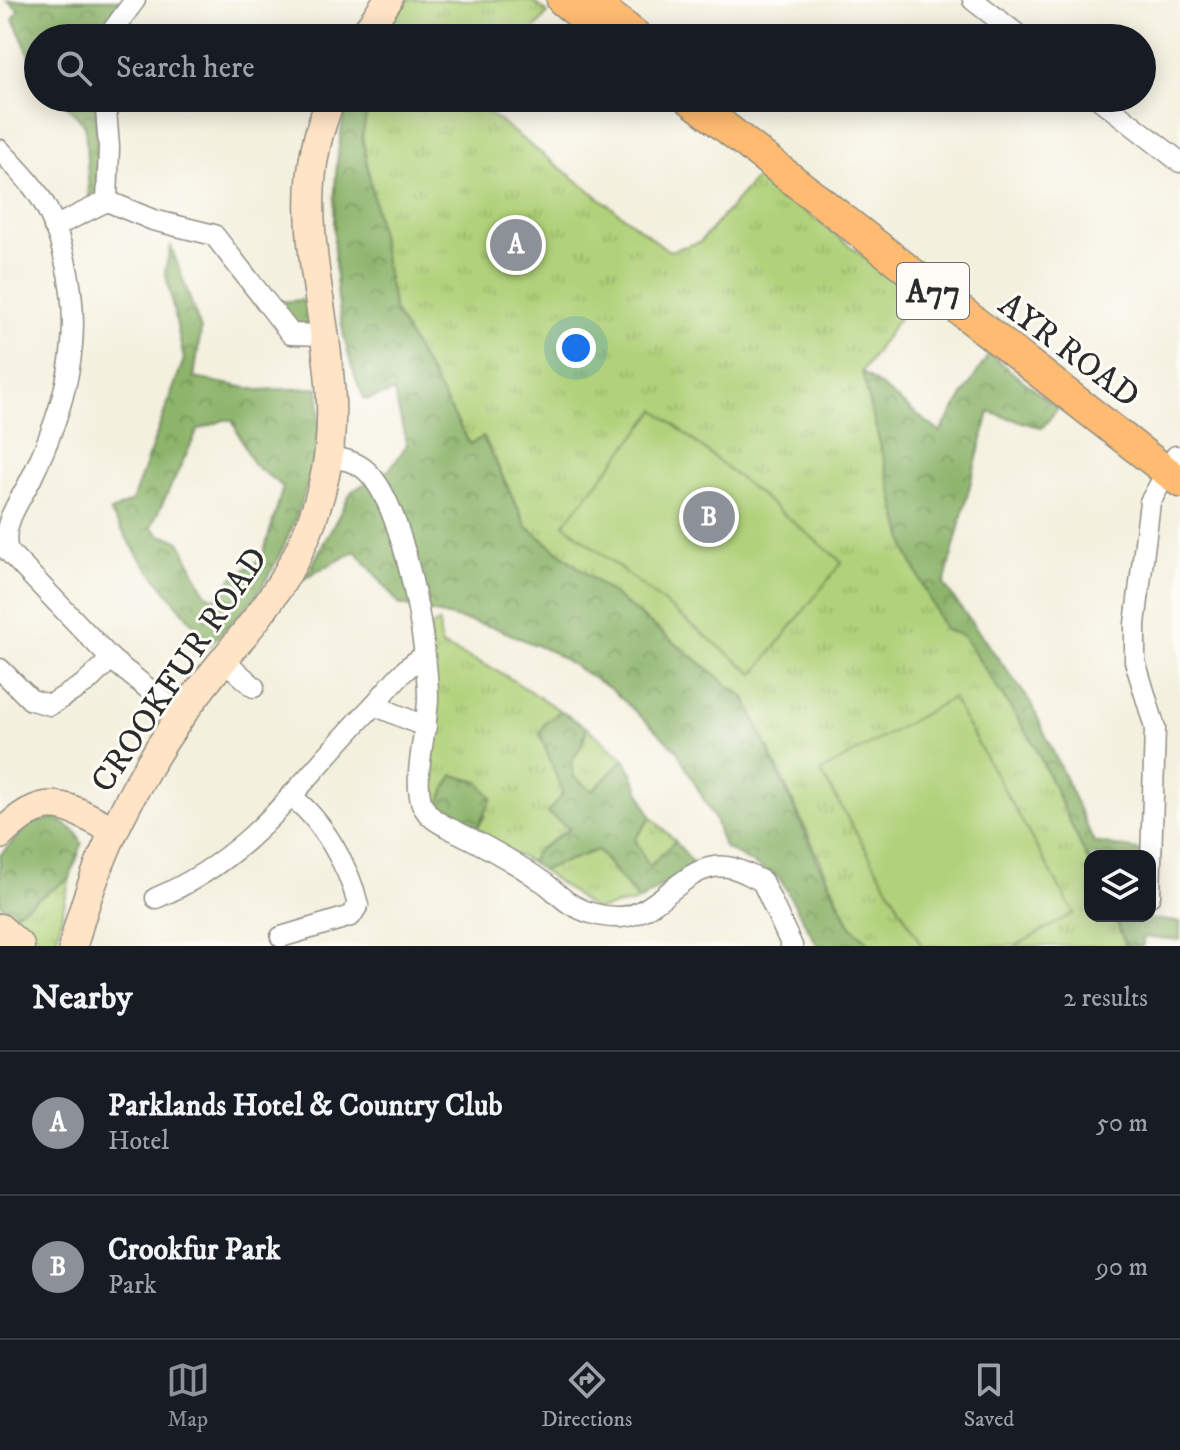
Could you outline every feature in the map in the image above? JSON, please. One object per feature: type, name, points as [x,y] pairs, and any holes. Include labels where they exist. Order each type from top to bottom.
[{"type":"main road","points":[[562,0],[591,24]]},
{"type":"main road","points":[[590,0],[621,24]]},
{"type":"main road","name":"AYR ROAD","points":[[706,112],[1175,467]]},
{"type":"main road","name":"AYR ROAD","points":[[732,112],[1175,467]]},
{"type":"street","points":[[117,24],[135,0]]},
{"type":"street","points":[[372,24],[388,0]]},
{"type":"street","points":[[973,0],[1004,24]]},
{"type":"street","points":[[106,112],[109,147],[107,201]]},
{"type":"street","name":"CROOKFUR ROAD","points":[[73,946],[84,903],[113,830],[181,715],[264,612],[291,571],[312,522],[329,457],[333,392],[308,217],[311,162],[327,112]]},
{"type":"street","points":[[1116,112],[1180,162]]},
{"type":"street","points":[[0,150],[35,188],[54,227],[70,281],[74,316],[73,359],[64,399],[31,478],[3,528],[3,541],[8,551],[111,659],[181,715]]},
{"type":"street","points":[[54,227],[107,201],[153,220],[214,235],[291,334],[323,335]]},
{"type":"street","points":[[329,457],[351,460],[366,469],[387,501],[421,616],[426,727],[418,784],[422,805],[433,820],[506,857],[569,903],[597,915],[622,917],[649,910],[690,878],[726,867],[762,881],[792,946]]},
{"type":"street","points":[[1151,850],[1155,728],[1135,661],[1135,624],[1150,502],[1175,467]]},
{"type":"street","points":[[156,898],[212,870],[242,848],[374,705],[425,656]]},
{"type":"street","points":[[0,669],[31,700],[50,705],[68,697],[111,659]]},
{"type":"street","points":[[225,661],[254,687]]},
{"type":"street","points":[[374,705],[426,727]]},
{"type":"street","points":[[281,937],[351,916],[358,905],[354,888],[315,821],[303,805],[290,796]]},
{"type":"street","points":[[0,835],[24,812],[47,805],[69,807],[113,830]]},
{"type":"street","points":[[0,928],[20,946]]},
{"type":"green space","points":[[7,0],[120,0],[106,24],[24,24],[24,43],[13,19],[19,10]]},
{"type":"green space","points":[[407,0],[531,0],[548,13],[539,24],[391,24]]},
{"type":"green space","points":[[73,112],[95,112],[98,192],[89,198],[85,125]]},
{"type":"green space","points":[[345,112],[367,112],[362,136],[394,310],[470,444],[483,437],[527,527],[745,698],[819,864],[850,925],[872,946],[818,946],[780,879],[724,847],[715,820],[676,749],[612,690],[552,652],[496,628],[399,604],[356,551],[305,578],[352,491],[389,470],[407,445],[394,392],[365,400],[352,368],[343,332],[334,251],[336,169]]},
{"type":"green space","points":[[367,112],[487,112],[669,251],[700,242],[759,175],[914,296],[862,372],[907,552],[944,629],[963,636],[1033,742],[1084,852],[1084,922],[1116,922],[1126,946],[872,946],[850,925],[745,698],[527,527],[484,437],[470,444],[394,310],[362,136]]},
{"type":"green space","points":[[171,246],[201,330],[194,378],[258,390],[318,388],[319,413],[312,467],[294,522],[257,594],[210,645],[139,557],[110,512],[132,501],[184,359],[165,270]],"holes":[[[232,420],[253,464],[283,487],[262,558],[232,578],[216,599],[205,593],[179,540],[160,535],[151,527],[198,430]]]},
{"type":"green space","points":[[302,300],[309,312],[310,328],[293,326],[277,302]]},
{"type":"green space","points":[[989,354],[1058,408],[1042,428],[989,412],[944,585],[1031,703],[1094,842],[1137,850],[1084,852],[1033,742],[963,636],[944,629],[907,552],[862,372],[940,432]]},
{"type":"green space","points":[[656,410],[842,562],[754,674],[564,524]]},
{"type":"green space","points":[[439,622],[441,645],[498,671],[561,711],[545,723],[540,734],[563,794],[570,828],[537,851],[530,862],[474,833],[485,816],[448,789],[434,812],[425,791],[430,627]]},
{"type":"green space","points":[[952,698],[1074,913],[1015,946],[922,946],[821,772]]},
{"type":"green space","points":[[561,711],[586,727],[583,743],[571,763],[574,777],[593,791],[624,759],[627,762],[651,817],[635,839],[649,867],[675,841],[694,865],[639,901],[598,850],[542,870],[530,862],[537,851],[570,829],[547,813],[563,793],[540,734],[545,723]]},
{"type":"green space","points":[[586,727],[624,759],[593,791],[574,777],[571,763],[583,743]]},
{"type":"green space","points":[[453,775],[479,782],[492,798],[474,833],[434,812]]},
{"type":"green space","points":[[651,817],[675,841],[649,867],[635,839]]},
{"type":"green space","points":[[56,818],[76,832],[82,844],[70,878],[12,915],[0,903],[0,855],[31,823]]},
{"type":"green space","points":[[597,850],[639,901],[595,910],[542,870]]},
{"type":"green space","points":[[70,878],[55,946],[48,946],[12,915]]},
{"type":"green space","points":[[1116,922],[1180,922],[1180,940],[1143,937],[1143,946],[1126,946]]},
{"type":"place","name":"Parklands Hotel & Country Club","points":[[516,245]]},
{"type":"place","name":"Crookfur Park","points":[[709,517]]}]
